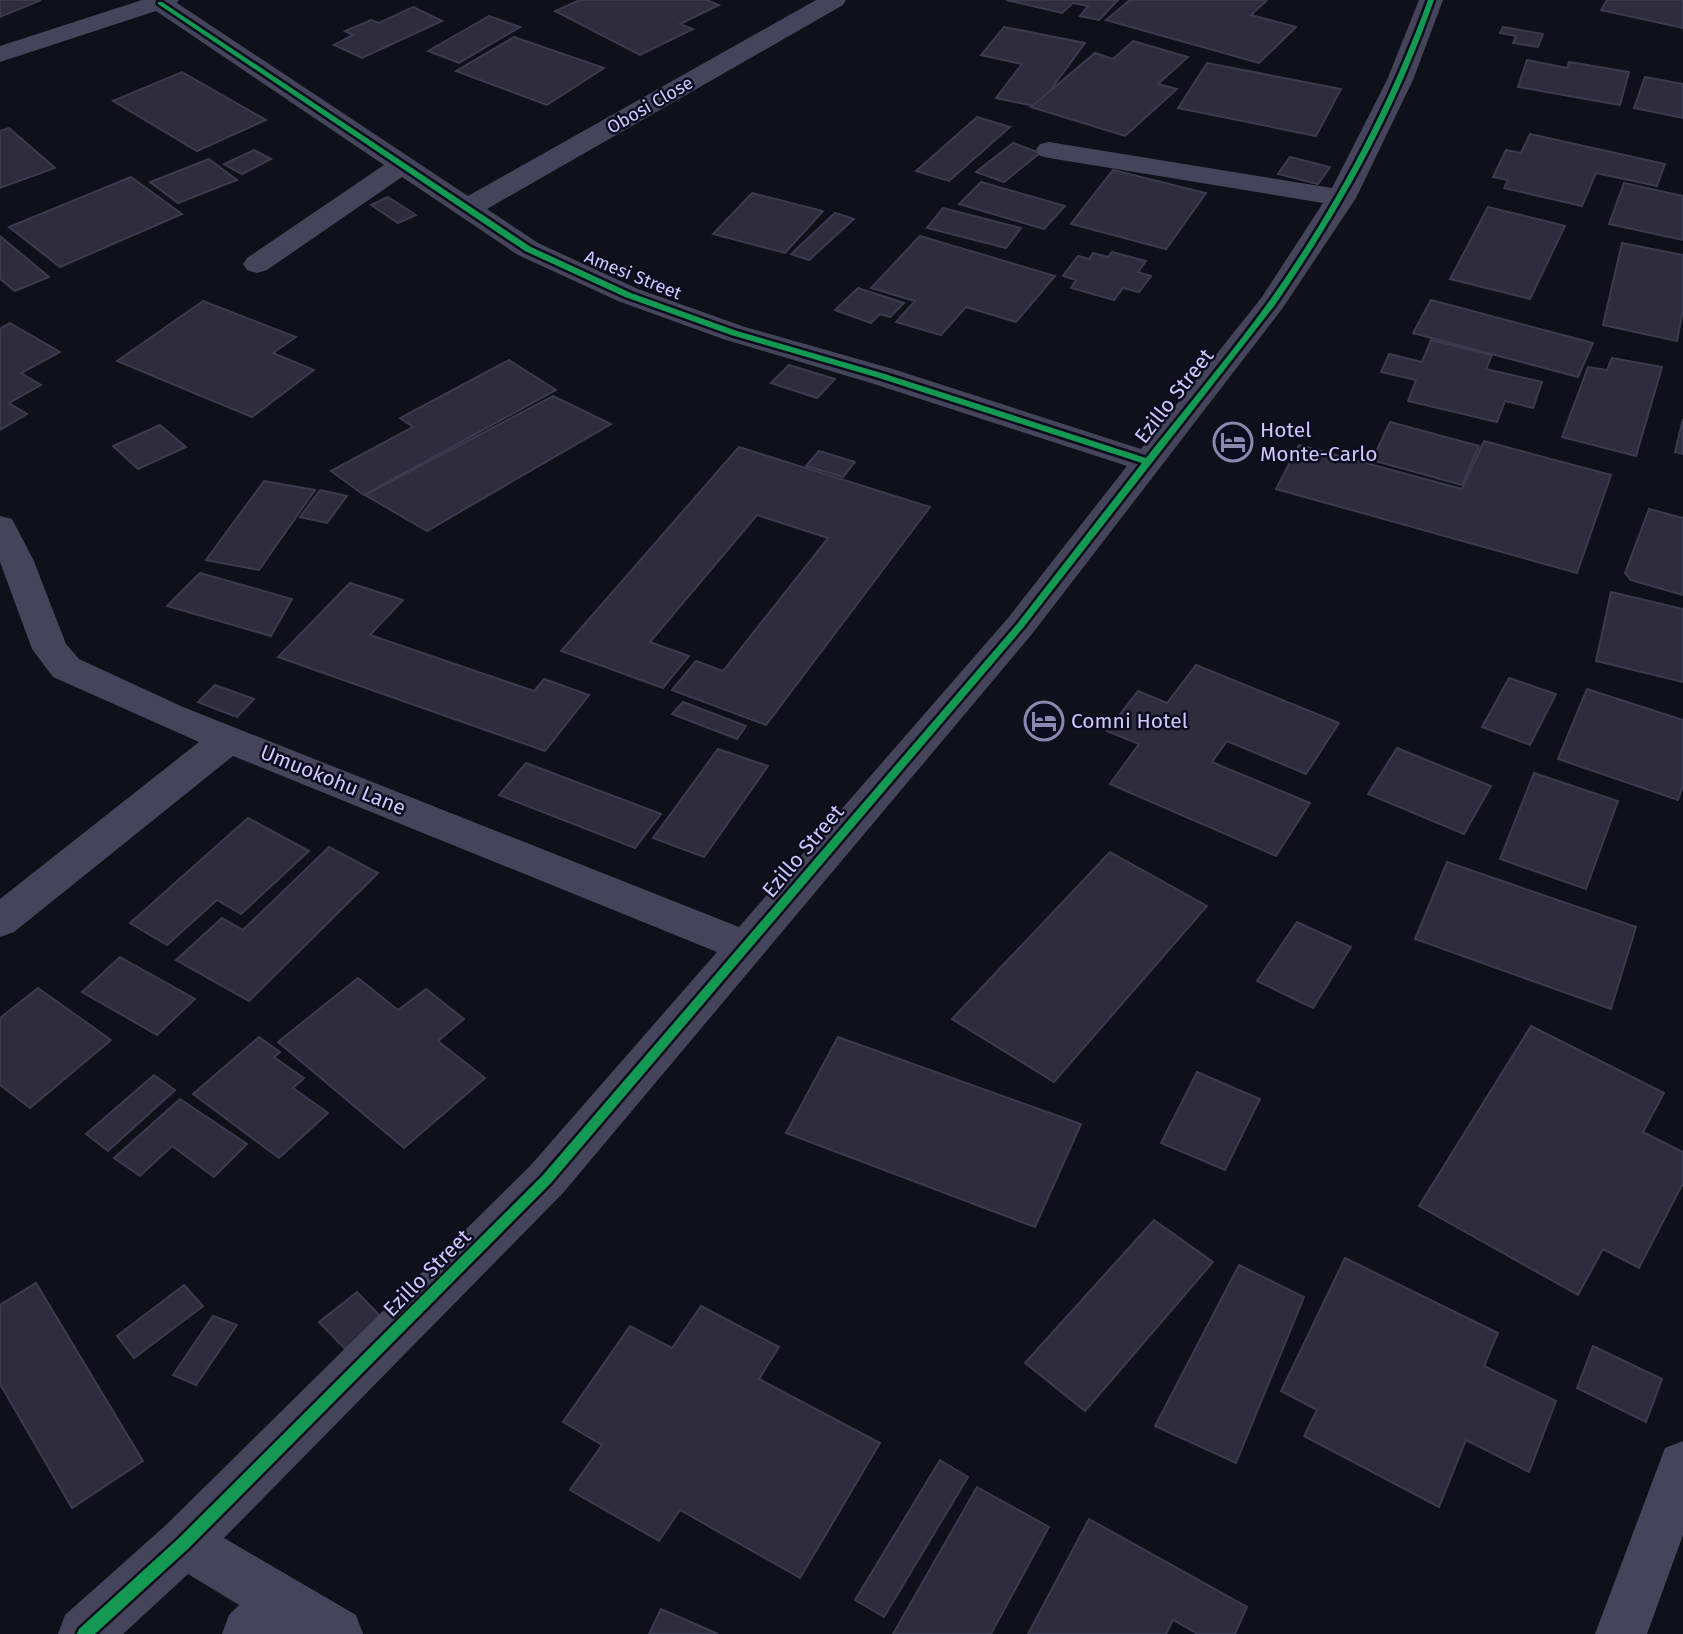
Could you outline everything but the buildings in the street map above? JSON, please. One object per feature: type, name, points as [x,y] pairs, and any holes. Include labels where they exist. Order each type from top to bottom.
[{"type":"street","name":"Obosi Close","points":[[466,209],[834,0]]},
{"type":"street","name":"Ezillo Street","points":[[84,1634],[184,1543],[547,1179],[1020,626],[1272,303],[1342,198],[1415,49],[1431,0]]},
{"type":"street","name":"Amesi Street","points":[[164,2],[401,166],[528,249],[628,295],[734,333],[883,376],[1148,462]]},
{"type":"street","points":[[0,54],[164,2]]},
{"type":"street","points":[[1049,150],[1342,198]]},
{"type":"street","points":[[257,264],[401,166]]},
{"type":"street","name":"Umuokohu Lane","points":[[0,527],[16,559],[50,649],[66,668],[170,716],[747,947]]},
{"type":"street","points":[[0,921],[230,738]]},
{"type":"street","points":[[1621,1634],[1683,1465]]},
{"type":"street","points":[[184,1543],[263,1617],[337,1634]]},
{"type":"cycle path","points":[[84,1634],[184,1543],[547,1179],[1020,626],[1272,303],[1296,268],[1341,195],[1382,119],[1431,0]]},
{"type":"cycle path","points":[[160,3],[528,249],[628,295],[734,333],[882,376],[1148,462]]},
{"type":"place","name":"Hotel Monte-Carlo","points":[[1233,442]]},
{"type":"place","name":"Comni Hotel","points":[[1044,721]]}]
